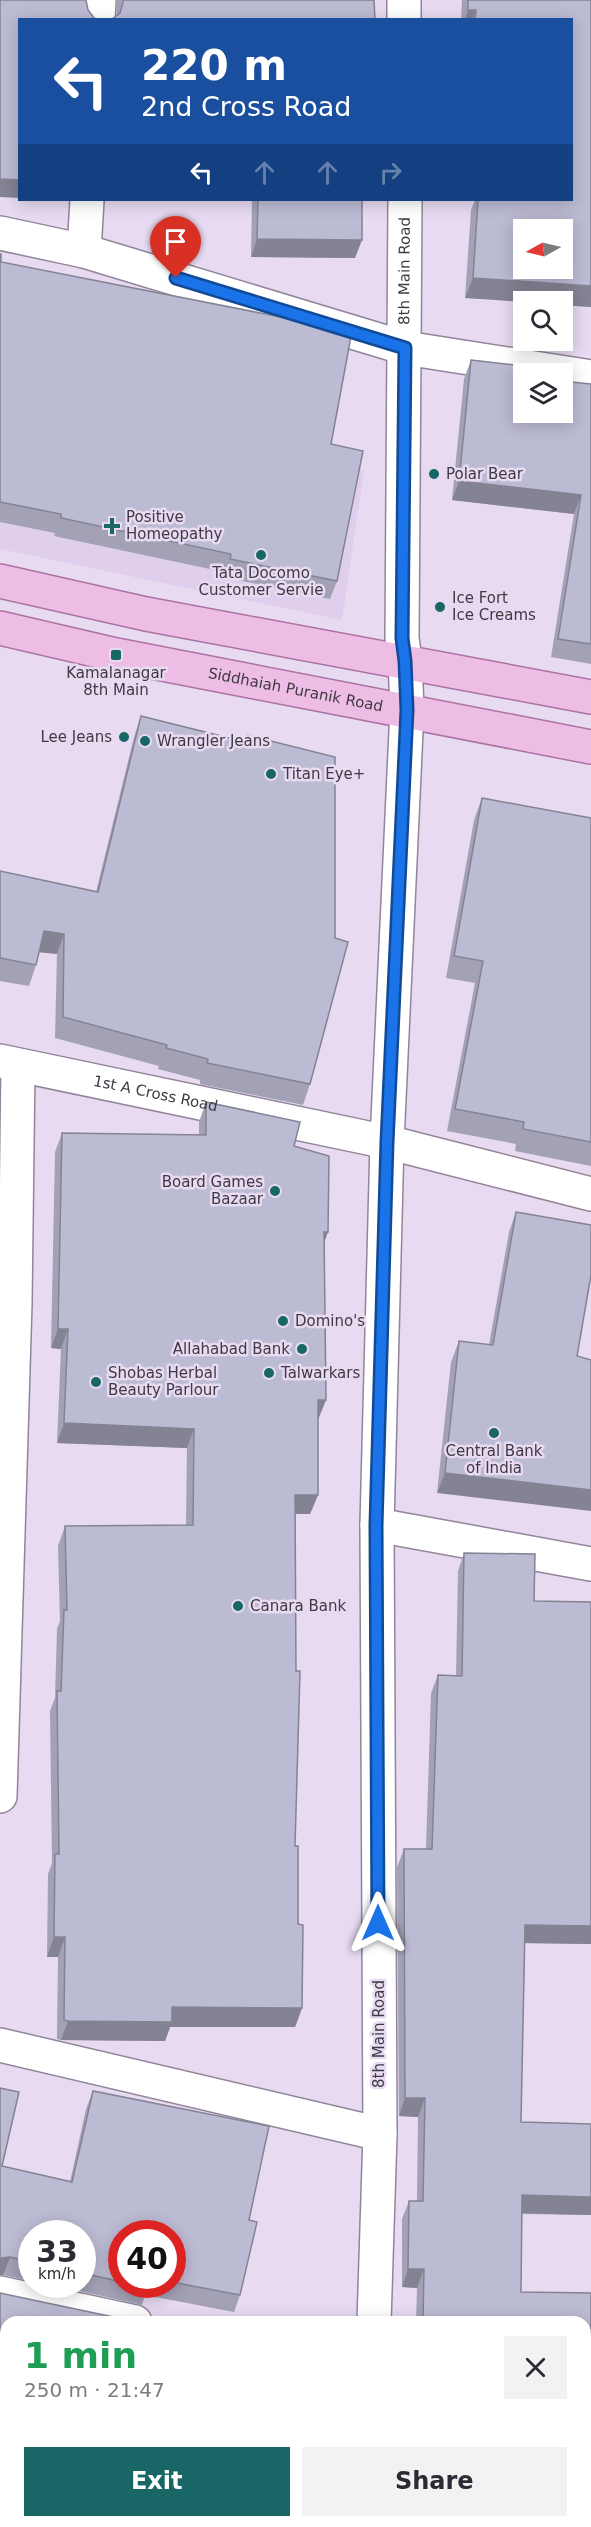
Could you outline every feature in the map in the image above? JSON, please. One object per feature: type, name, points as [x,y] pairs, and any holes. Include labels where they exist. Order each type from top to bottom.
[{"type":"main road","points":[[0,581],[146,614],[591,697]]},
{"type":"main road","name":"Siddhaiah Puranik Road","points":[[0,628],[116,655],[591,747]]},
{"type":"street","points":[[98,18],[99,0]]},
{"type":"street","points":[[404,0],[404,18]]},
{"type":"street","points":[[84,251],[87,201]]},
{"type":"street","name":"8th Main Road","points":[[374,2316],[380,2134],[376,1525],[387,1142],[407,710],[402,638],[405,201]]},
{"type":"street","points":[[0,233],[84,251],[405,348],[591,376]]},
{"type":"street","points":[[0,1796],[9,1064]]},
{"type":"street","name":"1st A Cross Road","points":[[9,1064],[387,1142],[591,1194]]},
{"type":"street","points":[[376,1525],[591,1564]]},
{"type":"street","points":[[0,2045],[380,2134]]},
{"type":"street","points":[[0,2293],[107,2316]]},
{"type":"shaded area","points":[[2,398],[364,470],[342,620],[0,549],[0,411]]},
{"type":"building","points":[[0,0],[86,0],[88,10],[94,18],[18,18],[18,180],[0,179]]},
{"type":"building","points":[[123,0],[374,0],[375,18],[114,18],[120,13]]},
{"type":"building","points":[[468,0],[591,0],[591,286],[473,278],[478,201],[573,201],[573,18],[475,18],[476,10],[468,10]]},
{"type":"building","points":[[258,201],[362,201],[362,240],[257,239]]},
{"type":"building","points":[[0,254],[1,262],[352,331],[331,444],[363,451],[337,581],[230,559],[231,554],[61,518],[61,514],[0,502]]},
{"type":"building","points":[[471,360],[513,365],[513,423],[573,423],[573,382],[591,384],[591,644],[558,639],[581,495],[459,481]]},
{"type":"building","points":[[141,716],[245,742],[247,735],[335,757],[335,938],[348,942],[310,1084],[207,1063],[208,1059],[166,1048],[167,1045],[63,1017],[64,934],[44,931],[36,965],[0,958],[0,871],[98,892]]},
{"type":"building","points":[[482,798],[591,818],[591,1142],[523,1129],[524,1122],[455,1109],[483,961],[454,956]]},
{"type":"building","points":[[206,1102],[300,1122],[294,1146],[329,1156],[328,1232],[324,1232],[326,1400],[318,1400],[318,1495],[295,1495],[296,1671],[300,1671],[295,1846],[298,1846],[298,1924],[303,1925],[302,2008],[172,2007],[172,2022],[68,2021],[64,2020],[65,1937],[54,1937],[55,1854],[59,1854],[57,1691],[61,1691],[64,1610],[67,1610],[65,1526],[193,1525],[194,1429],[64,1423],[68,1329],[58,1329],[62,1133],[206,1135]]},
{"type":"building","points":[[516,1212],[591,1225],[591,1275],[577,1356],[591,1360],[591,1490],[445,1473],[459,1341],[493,1345]]},
{"type":"building","points":[[464,1553],[535,1554],[534,1601],[591,1602],[591,1926],[525,1925],[521,2122],[591,2124],[591,2197],[522,2195],[521,2292],[591,2293],[591,2316],[423,2316],[424,2269],[408,2269],[409,2201],[423,2201],[425,2098],[405,2098],[404,1849],[432,1849],[438,1675],[462,1676]]},
{"type":"building","points":[[0,2088],[19,2092],[2,2166],[72,2182],[93,2091],[269,2126],[249,2220],[257,2222],[240,2295],[186,2285],[186,2220],[108,2220],[108,2279],[96,2276],[96,2220],[18,2220],[18,2259],[0,2258]]},
{"type":"building","points":[[0,2293],[18,2298],[109,2316],[0,2316]]},
{"type":"place","name":"Polar Bear","points":[[434,474]]},
{"type":"place","name":"Positive Homeopathy","points":[[112,526]]},
{"type":"place","name":"Tata Docomo Customer Servie","points":[[261,555]]},
{"type":"place","name":"Ice Fort Ice Creams","points":[[440,607]]},
{"type":"place","name":"Kamalanagar 8th Main","points":[[116,655]]},
{"type":"place","name":"Lee Jeans","points":[[124,737]]},
{"type":"place","name":"Wrangler Jeans","points":[[145,741]]},
{"type":"place","name":"Titan Eye+","points":[[271,774]]},
{"type":"place","name":"Board Games Bazaar","points":[[275,1191]]},
{"type":"place","name":"Domino's","points":[[283,1321]]},
{"type":"place","name":"Allahabad Bank","points":[[302,1349]]},
{"type":"place","name":"Talwarkars","points":[[269,1373]]},
{"type":"place","name":"Shobas Herbal Beauty Parlour","points":[[96,1382]]},
{"type":"place","name":"Central Bank of India","points":[[494,1433]]},
{"type":"place","name":"Canara Bank","points":[[238,1606]]},
{"type":"route","points":[[176,278],[405,348],[402,638],[407,710],[387,1142],[376,1525],[378,1923]]}]
